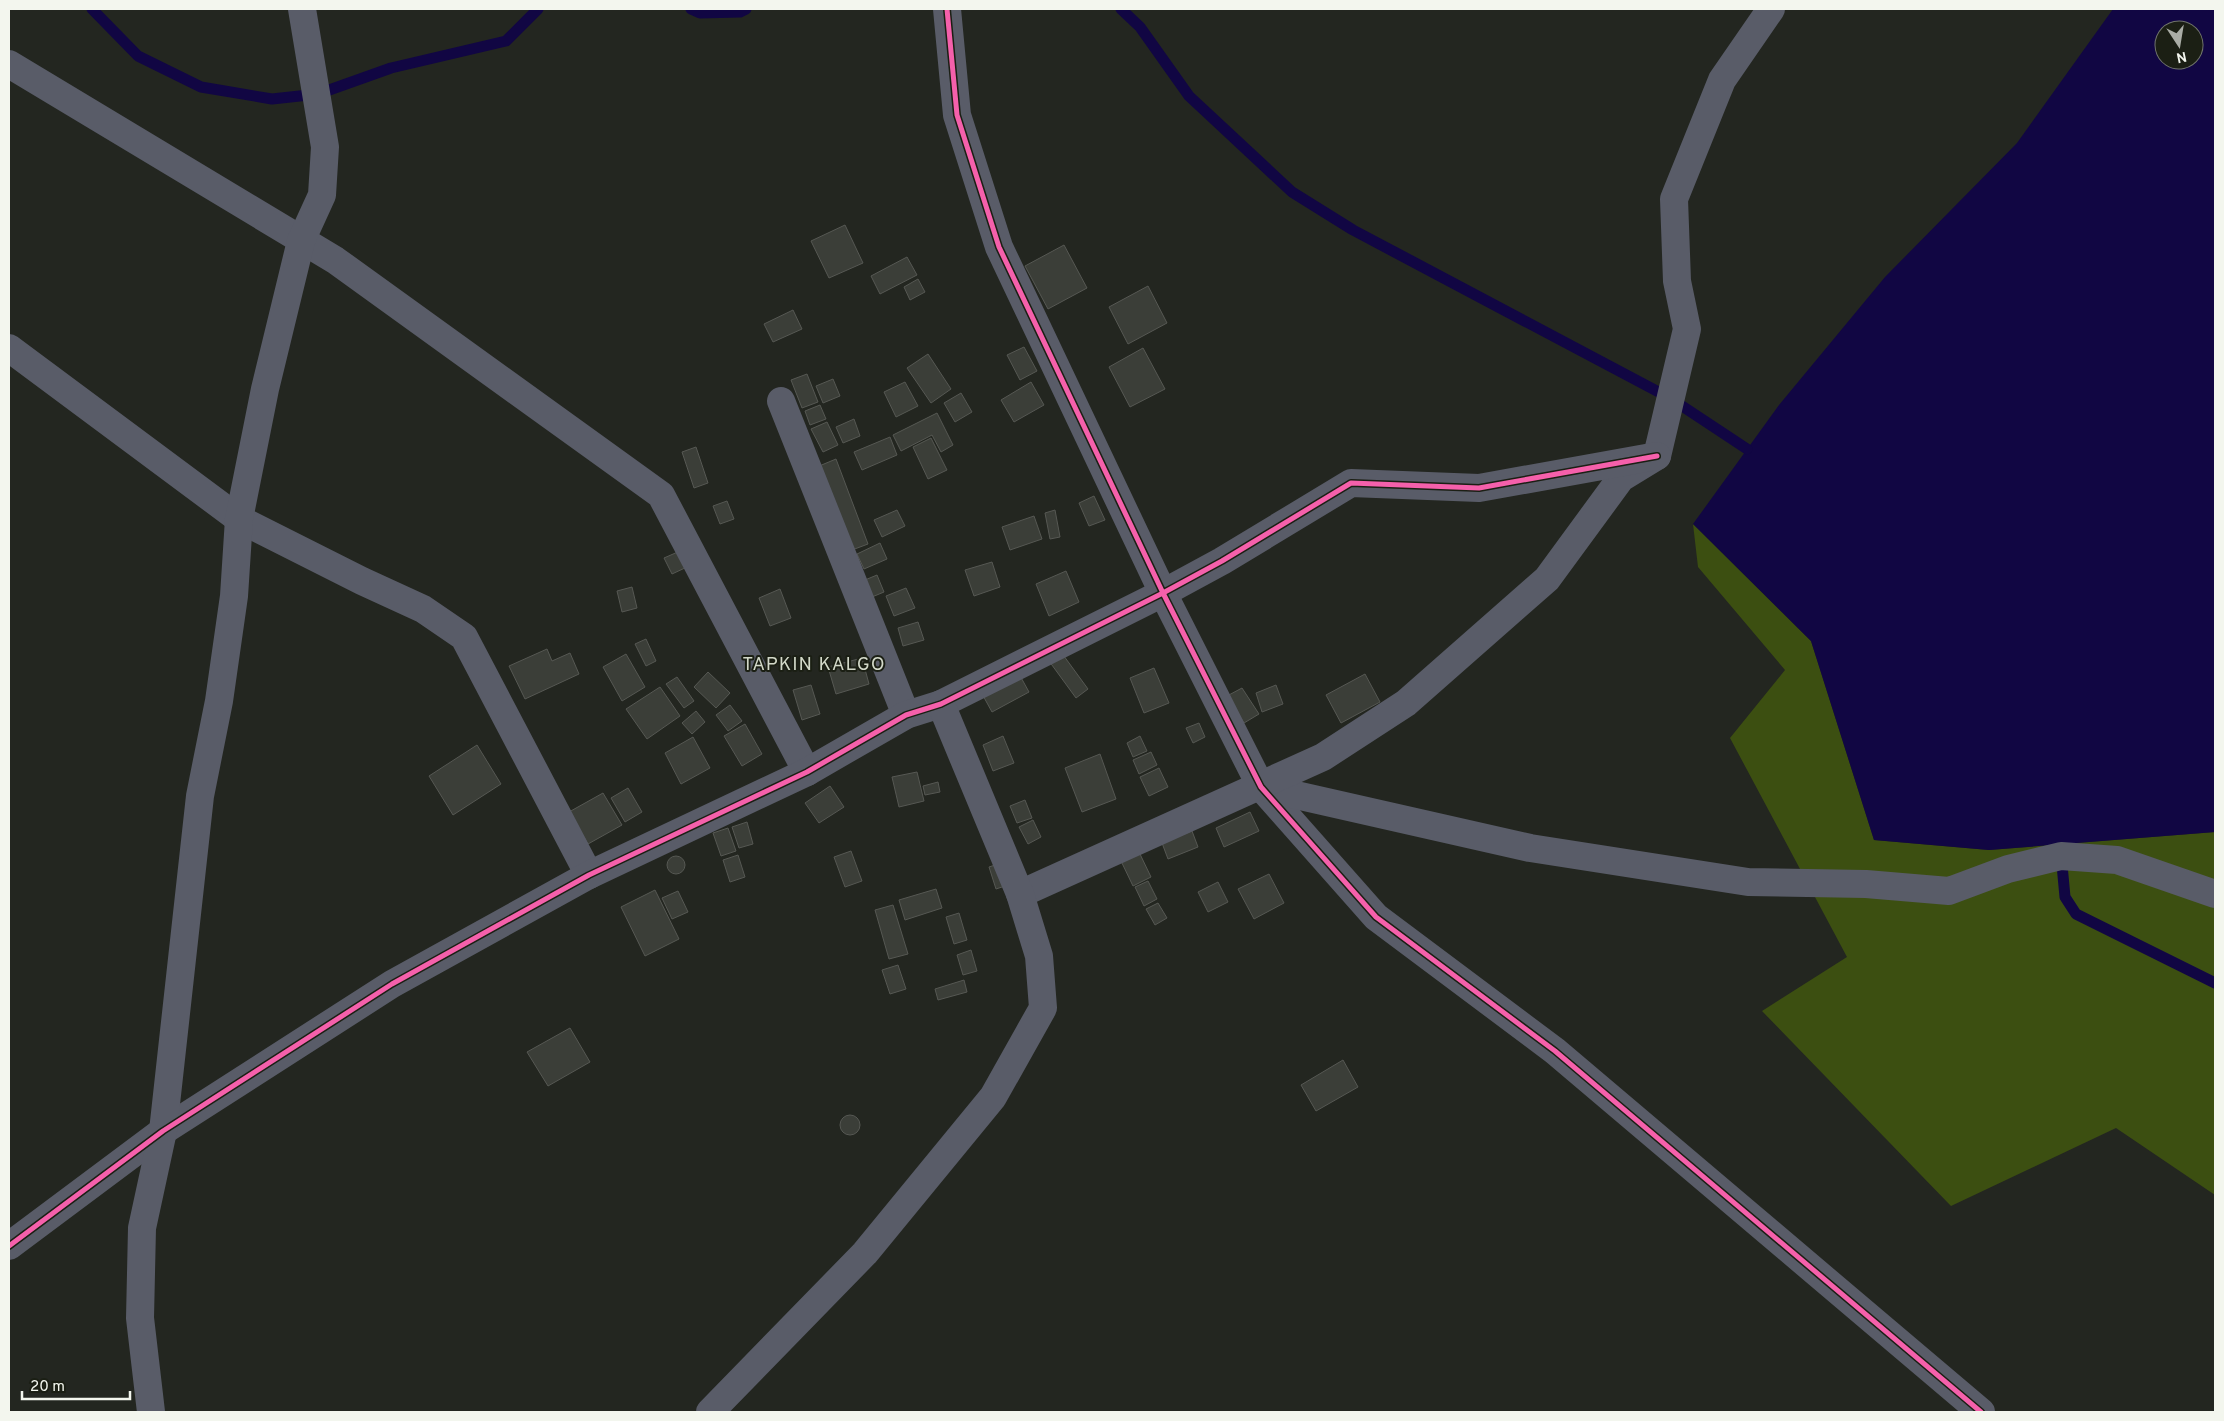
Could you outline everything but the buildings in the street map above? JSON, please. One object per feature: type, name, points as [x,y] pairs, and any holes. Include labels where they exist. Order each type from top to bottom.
[{"type":"street","points":[[948,9],[957,114],[998,247],[1163,594],[1261,787],[1376,917],[1555,1051],[1981,1412]]},
{"type":"street","points":[[1020,894],[1261,787],[1323,757],[1406,703],[1547,579],[1622,478],[1657,456],[1687,329],[1677,281],[1674,199],[1722,80],[1772,9]]},
{"type":"street","points":[[151,1412],[140,1318],[142,1228],[163,1131],[200,796],[219,702],[234,596],[238,518],[265,389],[300,240],[322,194],[326,147],[318,94],[300,15]]},
{"type":"street","points":[[9,64],[334,260],[660,495],[807,772]]},
{"type":"street","points":[[9,348],[238,518],[362,582],[423,609],[464,637],[589,875]]},
{"type":"street","points":[[781,401],[906,715]]},
{"type":"street","points":[[9,1246],[163,1131],[392,984],[589,875],[807,772],[906,715],[940,704],[1163,594],[1222,562],[1351,483],[1479,488],[1657,456]]},
{"type":"street","points":[[710,1412],[864,1252],[992,1097],[1043,1008],[1039,956],[1020,894],[940,704]]},
{"type":"street","points":[[1261,787],[1530,848],[1748,882],[1866,884],[1949,891],[2008,869],[2061,856],[2116,860],[2215,894]]},
{"type":"green space","points":[[1693,524],[1811,641],[1874,840],[1989,850],[2215,832],[2215,1195],[2116,1128],[1951,1206],[1762,1011],[1847,957],[1730,738],[1785,670],[1698,567]]},
{"type":"shaded area","points":[[2113,9],[2215,9],[2215,832],[1989,850],[1874,840],[1811,641],[1693,524],[1779,405],[1885,277],[2017,143]]},
{"type":"waterway","points":[[92,9],[138,56],[201,87],[272,99],[318,94],[391,68],[506,41],[538,9]]},
{"type":"waterway","points":[[691,9],[700,13],[740,12],[746,9]]},
{"type":"waterway","points":[[1121,9],[1140,27],[1189,96],[1292,192],[1353,230],[1670,398],[1747,449]]},
{"type":"waterway","points":[[2061,854],[2065,897],[2076,914],[2215,983]]},
{"type":"cycle path","points":[[947,9],[957,115],[999,247],[1163,593],[1261,787],[1376,917],[1555,1051],[1981,1412]]},
{"type":"cycle path","points":[[9,1246],[163,1131],[392,984],[589,875],[807,772],[906,715],[941,704],[1163,593],[1222,561],[1351,483],[1479,488],[1657,456]]},
{"type":"district","name":"TAPKIN KALGO","points":[[814,665]]}]
